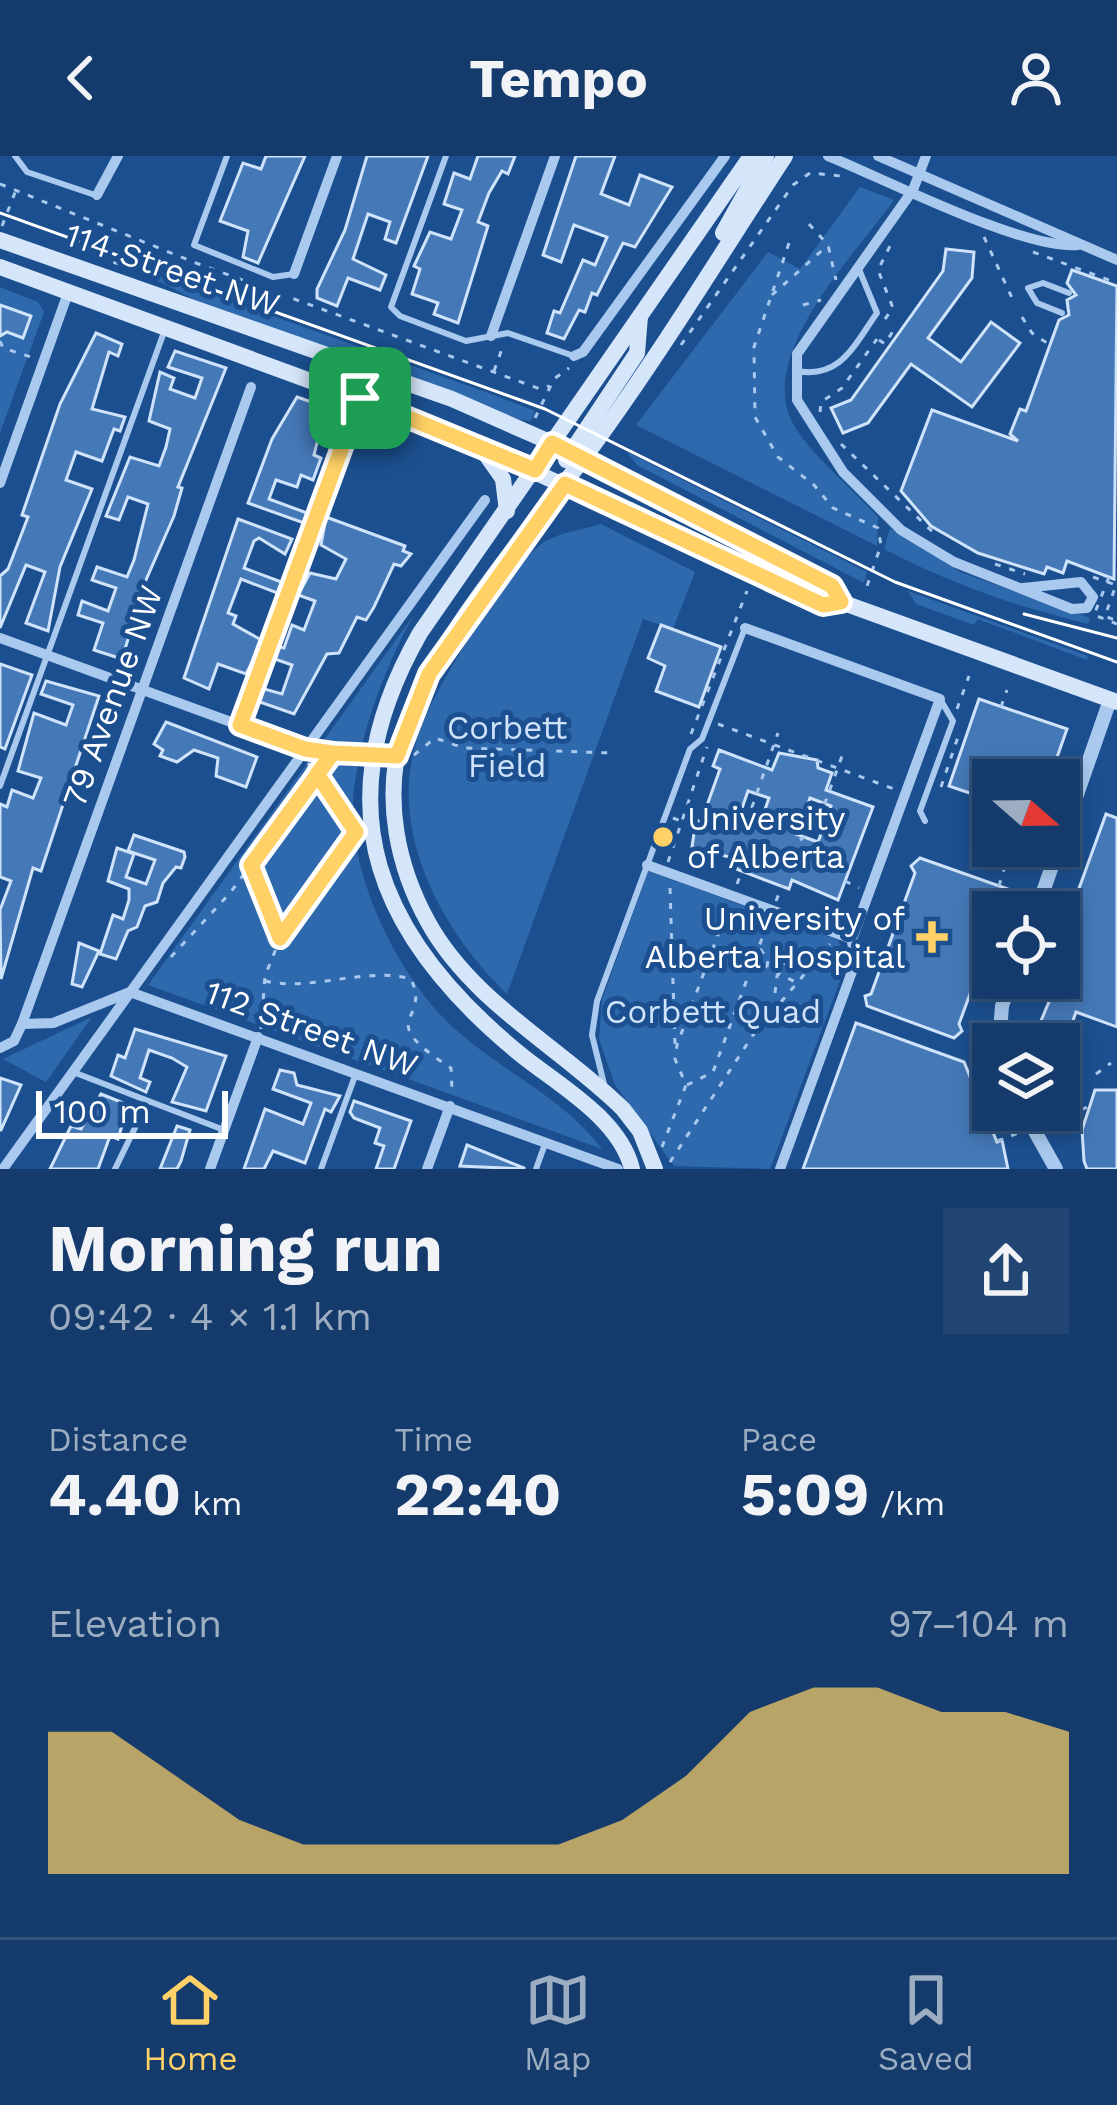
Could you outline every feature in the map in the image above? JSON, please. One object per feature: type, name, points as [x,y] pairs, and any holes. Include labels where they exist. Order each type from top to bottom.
[{"type":"main road","points":[[662,1166],[608,1094],[484,993],[437,938],[397,838],[392,791],[397,756],[429,674],[565,484],[568,451],[637,352],[640,316],[751,156]]},
{"type":"main road","points":[[718,257],[724,229],[766,156]]},
{"type":"main road","points":[[632,1169],[622,1147],[592,1111],[484,1024],[420,956],[393,906],[378,857],[374,759],[406,656],[535,470],[568,451],[718,257],[785,156]]},
{"type":"main road","name":"114 Street NW","points":[[0,240],[452,399],[568,451],[832,586],[841,602]]},
{"type":"main road","name":"114 Street NW","points":[[0,267],[464,438],[823,605],[841,602],[1114,701]]},
{"type":"main road","points":[[464,438],[497,467],[507,511]]},
{"type":"street","points":[[97,195],[118,156]]},
{"type":"street","points":[[294,274],[337,156]]},
{"type":"street","points":[[491,336],[555,156]]},
{"type":"street","points":[[574,356],[583,352],[725,156]]},
{"type":"street","points":[[828,156],[1012,231],[1062,247],[1078,245]]},
{"type":"street","points":[[878,156],[1117,260]]},
{"type":"street","points":[[926,156],[913,190],[802,344],[794,370],[804,417],[843,472],[883,514],[936,553],[1023,588],[1078,610],[1094,597],[1081,582],[1023,588]]},
{"type":"street","points":[[0,483],[68,293]]},
{"type":"street","name":"79 Avenue NW","points":[[22,1024],[251,387]]},
{"type":"street","points":[[3,1169],[306,756],[485,500]]},
{"type":"street","points":[[745,628],[940,699],[852,939],[854,966],[780,1169]]},
{"type":"street","points":[[0,638],[240,725],[306,756]]},
{"type":"street","points":[[1044,891],[1114,701]]},
{"type":"street","points":[[647,865],[669,867],[852,939]]},
{"type":"street","points":[[0,1048],[14,1041],[22,1024],[53,1023],[130,992]]},
{"type":"street","name":"112 Street NW","points":[[130,992],[618,1169]]},
{"type":"street","points":[[210,1169],[258,1037]]},
{"type":"street","points":[[427,1169],[450,1106]]},
{"type":"street","points":[[1035,1131],[1056,1169]]},
{"type":"lane","points":[[15,156],[27,172],[97,195]]},
{"type":"lane","points":[[227,156],[194,245],[273,277],[294,274]]},
{"type":"lane","points":[[446,156],[392,307],[400,316],[466,341],[508,333],[574,356]]},
{"type":"lane","points":[[794,370],[817,375],[836,369],[877,313],[858,266]]},
{"type":"lane","points":[[1062,313],[1037,303],[1028,288],[1042,283],[1069,293]]},
{"type":"lane","points":[[0,786],[166,329]]},
{"type":"lane","points":[[240,725],[360,398]]},
{"type":"lane","points":[[608,1094],[595,1049],[594,1014],[666,815],[745,628]]},
{"type":"lane","points":[[925,821],[920,811],[952,721],[940,699]]},
{"type":"lane","points":[[73,1072],[224,1130]]},
{"type":"lane","points":[[321,1169],[356,1072]]},
{"type":"lane","points":[[115,1169],[147,1103]]},
{"type":"lane","points":[[536,1169],[547,1140]]},
{"type":"path","points":[[676,352],[793,185],[809,170],[850,179]]},
{"type":"path","points":[[0,184],[300,302],[540,389],[569,369],[574,356]]},
{"type":"path","points":[[0,205],[10,206],[16,188]]},
{"type":"path","points":[[802,305],[836,297],[828,245],[809,224]]},
{"type":"path","points":[[883,322],[893,308],[878,269],[892,242]]},
{"type":"path","points":[[770,299],[828,245]]},
{"type":"path","points":[[1020,247],[1117,283]]},
{"type":"path","points":[[995,259],[1013,300]]},
{"type":"path","points":[[294,274],[304,286],[300,302]]},
{"type":"path","points":[[1022,316],[1032,333],[1050,345]]},
{"type":"path","points":[[820,415],[821,402],[842,388],[875,338],[885,344],[893,331],[898,334]]},
{"type":"path","points":[[494,371],[508,333]]},
{"type":"path","points":[[0,341],[3,348],[31,357]]},
{"type":"path","points":[[535,418],[549,386]]},
{"type":"path","points":[[840,443],[952,547]]},
{"type":"path","points":[[890,508],[901,500]]},
{"type":"path","points":[[866,589],[881,545],[874,524]]},
{"type":"path","points":[[989,557],[988,562],[1040,579]]},
{"type":"path","points":[[1083,574],[1117,585],[1105,616],[1117,622]]},
{"type":"path","points":[[1109,577],[1094,615],[1117,622]]},
{"type":"path","points":[[688,741],[748,591]]},
{"type":"path","points":[[952,721],[969,676]]},
{"type":"path","points":[[1001,707],[1007,691]]},
{"type":"path","points":[[716,724],[895,790]]},
{"type":"path","points":[[762,819],[752,808],[778,733]]},
{"type":"path","points":[[397,756],[415,754],[435,738],[464,748],[612,753]]},
{"type":"path","points":[[661,1147],[686,1085],[676,1050],[669,867],[680,820],[708,743]]},
{"type":"path","points":[[166,959],[179,952],[251,865],[333,753]]},
{"type":"path","points":[[258,1037],[266,1012],[265,981],[280,938],[358,832],[306,756],[333,753],[374,759]]},
{"type":"path","points":[[800,840],[816,828],[842,756]]},
{"type":"path","points":[[666,815],[694,826]]},
{"type":"path","points":[[251,865],[280,938]]},
{"type":"path","points":[[669,867],[685,868]]},
{"type":"path","points":[[999,886],[1005,867]]},
{"type":"path","points":[[736,886],[742,871]]},
{"type":"path","points":[[845,881],[860,886],[853,904]]},
{"type":"path","points":[[776,901],[782,886]]},
{"type":"path","points":[[676,1050],[730,901]]},
{"type":"path","points":[[686,1085],[713,1072],[770,916]]},
{"type":"path","points":[[662,1166],[677,1156],[689,1127],[753,1035],[837,934]]},
{"type":"path","points":[[759,948],[777,976],[798,983]]},
{"type":"path","points":[[775,993],[777,976],[789,959]]},
{"type":"path","points":[[265,981],[309,985],[402,976],[414,980],[410,1036],[422,1051],[451,1068],[452,1089]]},
{"type":"path","points":[[1096,1074],[1112,1063]]},
{"type":"path","points":[[997,1141],[1088,1107]]},
{"type":"green space","points":[[860,187],[894,200],[834,278],[797,339],[787,370],[785,400],[803,439],[878,517],[877,546],[636,425],[768,252],[800,269]]},
{"type":"green space","points":[[150,272],[535,411],[531,421],[520,420],[197,301],[148,276]]},
{"type":"green space","points":[[0,287],[38,302],[44,312],[0,433]]},
{"type":"green space","points":[[627,452],[867,572],[864,583],[637,465]]},
{"type":"green space","name":"Corbett Field","points":[[601,524],[695,572],[673,629],[643,619],[507,994],[466,947],[432,890],[412,829],[411,765],[442,684],[516,570],[548,540]]},
{"type":"green space","points":[[890,528],[960,572],[1090,618],[1088,624],[984,593],[909,562],[884,549]]},
{"type":"green space","points":[[908,591],[1088,656],[1087,660],[978,619],[974,625],[916,604]]},
{"type":"green space","points":[[413,616],[376,700],[358,766],[353,820],[366,885],[395,950],[433,1006],[472,1043],[569,1114],[602,1149],[148,985]]},
{"type":"green space","name":"Corbett Quad","points":[[648,871],[838,940],[847,962],[770,1169],[674,1166],[615,1085],[599,1039],[602,1000]]},
{"type":"green space","points":[[92,1017],[46,1082],[3,1059]]},
{"type":"building","points":[[266,156],[305,156],[258,263],[243,257],[248,231],[220,221],[243,163],[261,169]]},
{"type":"building","points":[[367,156],[428,156],[396,243],[385,239],[390,222],[368,214],[353,259],[386,275],[380,290],[348,278],[337,306],[317,298],[317,289],[345,230]]},
{"type":"building","points":[[478,156],[515,156],[508,174],[502,171],[489,193],[478,222],[488,226],[458,323],[434,314],[438,303],[412,294],[420,269],[414,266],[430,232],[451,239],[462,210],[444,204],[454,173],[470,179]]},
{"type":"building","points":[[576,156],[615,156],[601,194],[629,205],[640,175],[672,187],[635,247],[623,243],[597,295],[592,293],[585,312],[579,310],[564,339],[547,333],[554,311],[560,313],[583,260],[595,265],[607,237],[574,225],[561,262],[543,255]]},
{"type":"building","points":[[946,249],[974,252],[972,278],[928,338],[961,362],[991,322],[1020,343],[972,407],[911,364],[868,423],[843,433],[831,408],[851,400],[943,271]]},
{"type":"building","points":[[1072,270],[1117,286],[1114,579],[1067,561],[1063,573],[1047,567],[1044,574],[978,553],[931,526],[901,491],[932,410],[1018,441],[1010,434],[1020,409],[1026,411],[1059,320],[1069,315],[1067,300],[1076,295],[1067,283]]},
{"type":"building","points":[[0,305],[31,316],[23,338],[7,332],[0,336]]},
{"type":"building","points":[[96,333],[122,344],[118,356],[109,352],[92,409],[125,417],[120,431],[114,429],[102,461],[76,452],[66,480],[92,489],[60,567],[48,631],[26,623],[45,572],[26,565],[0,628],[0,576],[8,569],[28,517],[22,515],[60,404]]},
{"type":"building","points":[[175,351],[226,368],[178,487],[182,488],[174,516],[146,580],[122,659],[94,650],[103,623],[78,615],[82,601],[108,611],[116,588],[92,580],[97,567],[127,577],[134,560],[148,504],[128,497],[119,520],[106,516],[130,457],[159,466],[170,429],[149,421],[160,372],[174,378],[170,389],[195,398],[202,378],[168,367]]},
{"type":"building","points":[[297,397],[326,407],[314,455],[321,458],[313,480],[301,475],[297,487],[276,480],[269,499],[307,513],[304,523],[248,503],[272,439]]},
{"type":"building","points":[[326,517],[405,546],[403,551],[411,554],[401,566],[394,564],[366,620],[357,617],[339,653],[327,654],[294,714],[257,701],[261,688],[282,694],[292,665],[272,658],[277,646],[284,648],[292,625],[304,630],[315,601],[298,595],[310,573],[336,579],[346,559],[321,545]]},
{"type":"building","points":[[238,519],[292,539],[285,554],[259,538],[254,541],[244,568],[284,583],[280,594],[241,579],[228,613],[236,616],[233,624],[263,641],[246,674],[218,664],[209,689],[184,678]]},
{"type":"building","points":[[661,625],[721,647],[699,707],[656,691],[665,666],[648,658]]},
{"type":"building","points":[[0,664],[32,675],[5,749],[0,747]]},
{"type":"building","points":[[46,681],[99,696],[41,871],[33,868],[1,979],[0,910],[11,881],[0,877],[0,804],[7,807],[12,790],[33,798],[41,778],[18,771],[34,713],[66,725],[73,705],[41,694]]},
{"type":"building","points":[[979,699],[1067,729],[1056,759],[972,759],[972,794],[949,786]]},
{"type":"building","points":[[166,722],[257,757],[246,787],[216,776],[218,758],[194,750],[177,762],[160,756],[163,750],[154,744]]},
{"type":"building","points":[[719,750],[772,770],[779,753],[817,760],[818,768],[832,773],[826,790],[873,807],[838,900],[792,880],[789,889],[736,869],[740,860],[692,847],[696,820],[701,822],[720,769],[713,766]],"holes":[[[748,791],[769,798],[761,821],[740,814]],[[810,798],[831,806],[818,842],[796,834]]]},
{"type":"building","points":[[1106,814],[1117,818],[1117,1027],[1076,1012],[1072,1023],[1040,1023],[1050,999],[1080,999],[1078,891]]},
{"type":"building","points":[[134,835],[184,852],[185,857],[181,868],[176,867],[163,883],[157,902],[145,906],[137,927],[128,931],[116,959],[100,954],[113,915],[123,919],[129,900],[129,889],[108,881],[117,848],[134,854],[126,877],[146,884],[155,860],[128,851]]},
{"type":"building","points":[[920,858],[1008,889],[972,891],[972,988],[959,1024],[962,1031],[954,1038],[867,1006],[865,996],[871,994],[915,873],[911,866]]},
{"type":"building","points":[[79,943],[99,951],[82,987],[72,984]]},
{"type":"building","points":[[856,1023],[964,1062],[972,1081],[972,1131],[992,1131],[997,1142],[1002,1140],[1008,1169],[803,1169]]},
{"type":"building","points":[[135,1029],[226,1056],[206,1111],[172,1102],[187,1067],[172,1058],[149,1050],[140,1078],[150,1082],[146,1092],[111,1076],[118,1055],[125,1058]]},
{"type":"building","points":[[280,1070],[294,1073],[297,1085],[340,1096],[331,1112],[325,1109],[305,1163],[273,1151],[264,1169],[244,1169],[265,1109],[303,1124],[311,1103],[273,1089]]},
{"type":"building","points":[[0,1078],[21,1085],[1,1130],[0,1130]]},
{"type":"building","points":[[1095,1090],[1117,1090],[1117,1169],[1087,1169],[1084,1161],[1082,1130]]},
{"type":"building","points":[[101,1094],[136,1108],[129,1122],[124,1119],[118,1139],[110,1136],[98,1169],[50,1169],[71,1126],[81,1129]]},
{"type":"building","points":[[354,1101],[411,1121],[394,1169],[376,1169],[384,1146],[375,1143],[380,1128],[354,1118],[350,1112]]},
{"type":"building","points":[[177,1126],[190,1130],[181,1161],[177,1169],[160,1169]]},
{"type":"building","points":[[467,1145],[524,1168],[524,1169],[460,1166]]},
{"type":"tram line","points":[[0,213],[545,409],[895,582],[1117,662]]},
{"type":"tram line","points":[[1024,614],[1117,638]]},
{"type":"place","name":"University of Alberta","points":[[663,837]]},
{"type":"place","name":"University of Alberta Hospital","points":[[932,937]]},
{"type":"route","points":[[360,398],[240,725],[305,749],[333,753],[317,774],[251,865],[259,875],[280,938],[304,912],[310,896],[344,855],[356,832],[317,774],[333,753],[364,759],[397,756],[413,705],[429,674],[565,484],[823,605],[841,602],[832,586],[552,443],[535,470],[360,398]]}]
